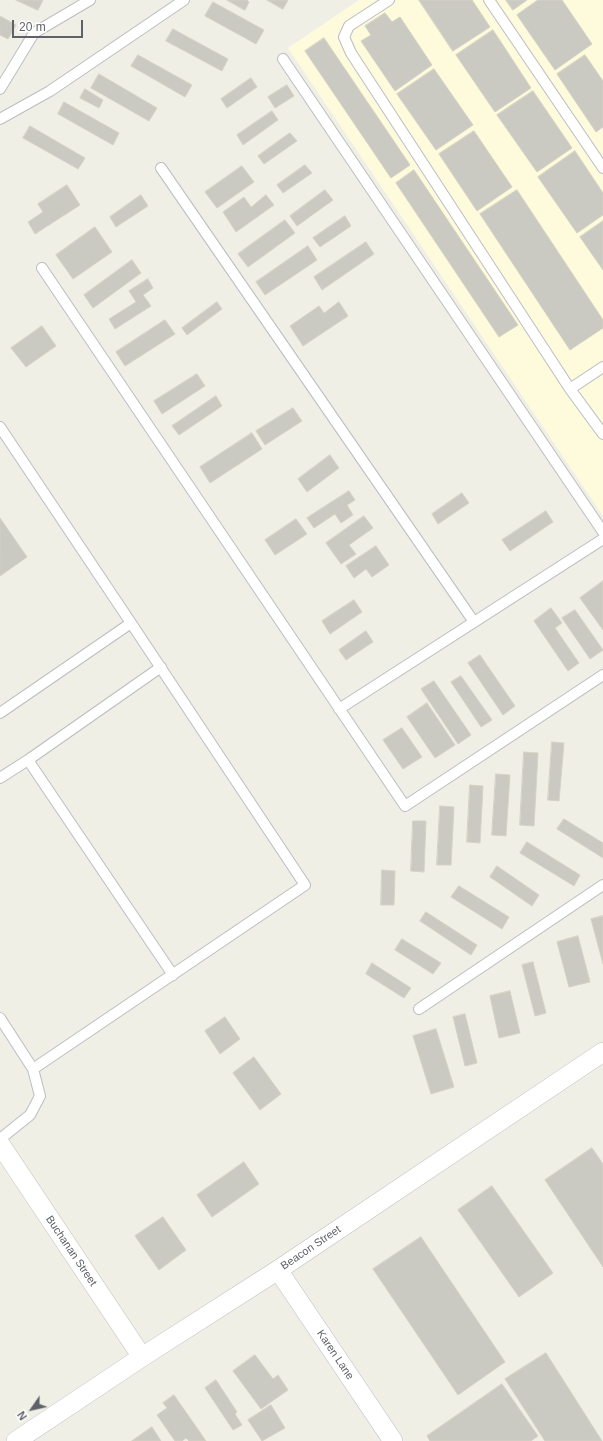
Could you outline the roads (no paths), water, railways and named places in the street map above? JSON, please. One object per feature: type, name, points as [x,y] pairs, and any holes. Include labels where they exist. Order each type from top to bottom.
[{"type":"street","name":"Beacon Street","points":[[16,1441],[142,1357],[278,1270],[603,1052]]},
{"type":"street","name":"Buchanan Street","points":[[0,1144],[142,1357]]},
{"type":"street","name":"Karen Lane","points":[[278,1270],[393,1441]]},
{"type":"lane","points":[[0,90],[34,33],[90,0]]},
{"type":"lane","points":[[0,119],[50,90],[184,0]]},
{"type":"lane","points":[[389,0],[349,26],[344,37],[351,53],[570,389],[603,434]]},
{"type":"lane","points":[[489,0],[603,168]]},
{"type":"lane","points":[[283,59],[603,532]]},
{"type":"lane","points":[[161,168],[474,622]]},
{"type":"lane","points":[[42,268],[405,806],[603,675]]},
{"type":"lane","points":[[570,389],[603,367]]},
{"type":"lane","points":[[0,427],[132,623],[305,885],[33,1069]]},
{"type":"lane","points":[[339,709],[603,540]]},
{"type":"lane","points":[[0,713],[132,623]]},
{"type":"lane","points":[[0,778],[161,667]]},
{"type":"lane","points":[[28,760],[173,975]]},
{"type":"lane","points":[[419,1009],[603,885]]},
{"type":"lane","points":[[0,1018],[33,1069],[40,1096],[30,1115],[0,1139]]}]
